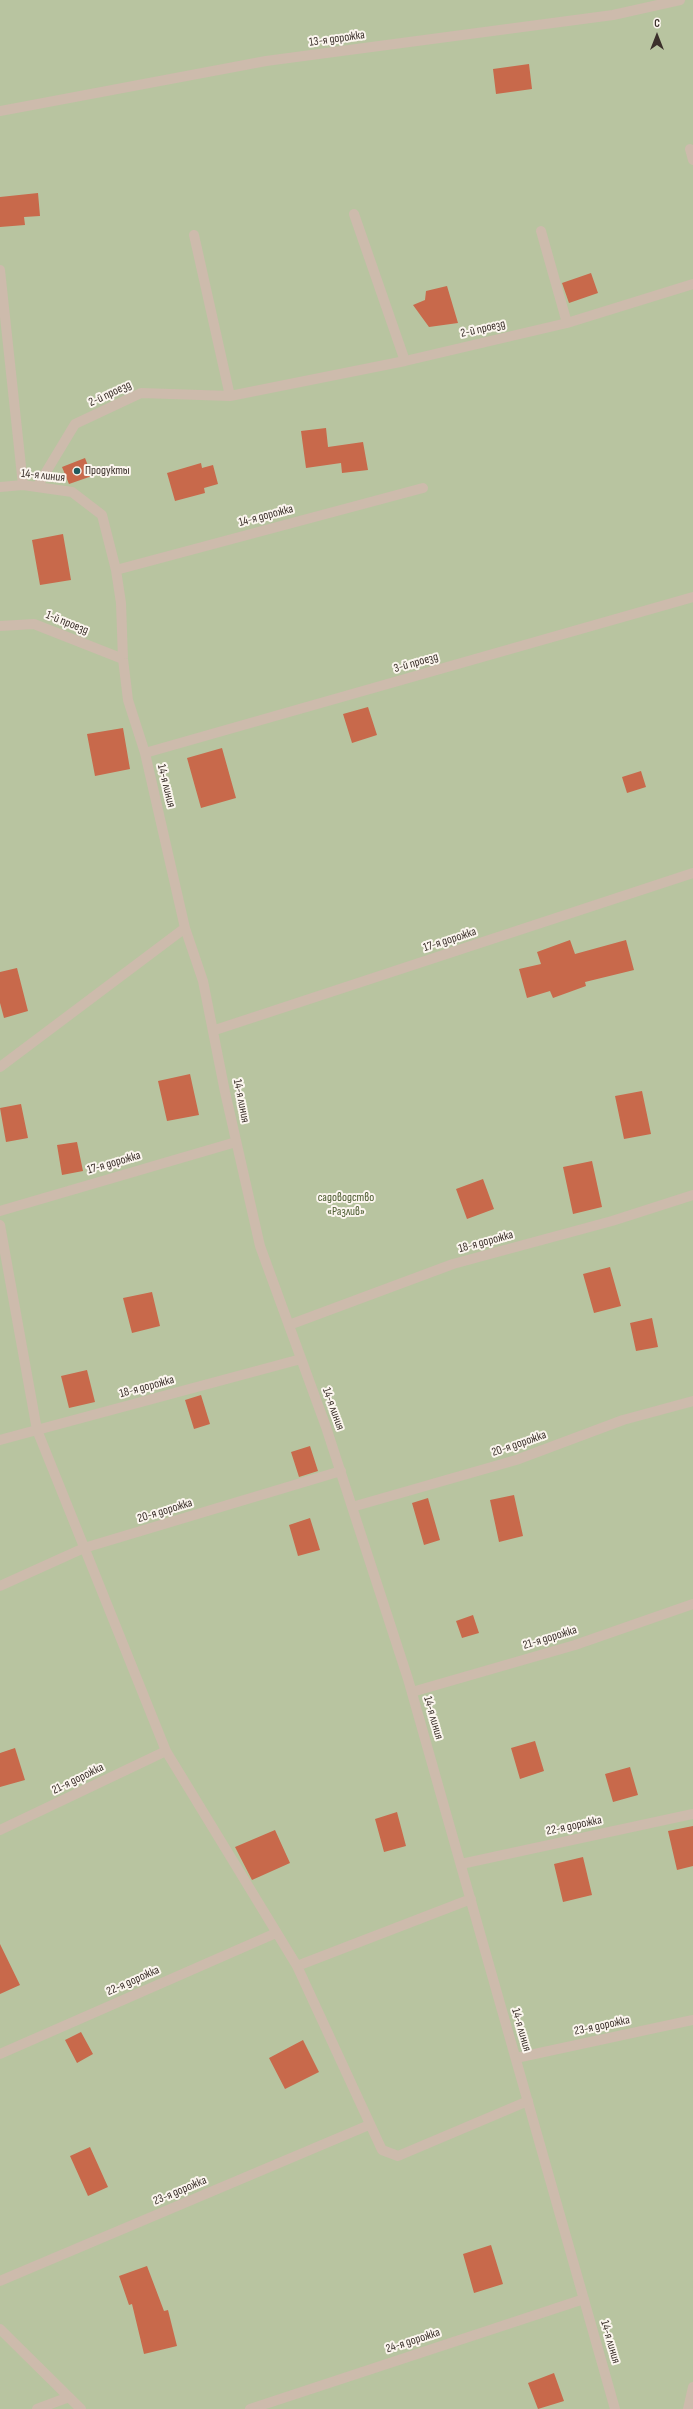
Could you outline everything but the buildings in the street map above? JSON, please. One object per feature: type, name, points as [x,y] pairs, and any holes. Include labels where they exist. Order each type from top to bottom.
[{"type":"street","name":"13-я дорожка","points":[[0,111],[266,62],[613,15],[680,0]]},
{"type":"street","points":[[690,149],[693,160]]},
{"type":"street","points":[[354,214],[405,361]]},
{"type":"street","points":[[541,231],[567,323]]},
{"type":"street","points":[[194,235],[230,396]]},
{"type":"street","points":[[0,270],[24,485]]},
{"type":"street","name":"2-й проезд","points":[[37,487],[75,424],[141,393],[230,396],[405,361],[567,323],[693,284]]},
{"type":"street","name":"14-я линия","points":[[0,487],[24,485],[72,492],[102,515],[116,570],[121,604],[123,659],[128,700],[145,753],[185,928],[203,981],[215,1030],[236,1142],[260,1246],[341,1471],[412,1692],[615,2409]]},
{"type":"street","name":"14-я дорожка","points":[[116,570],[423,488]]},
{"type":"street","name":"3-й проезд","points":[[145,753],[693,597]]},
{"type":"street","name":"1-й проезд","points":[[0,626],[34,624],[123,659]]},
{"type":"street","name":"17-я дорожка","points":[[215,1030],[693,873]]},
{"type":"street","points":[[0,1067],[185,928]]},
{"type":"street","name":"17-я дорожка","points":[[0,1211],[236,1142]]},
{"type":"street","name":"18-я дорожка","points":[[289,1325],[453,1264],[612,1221],[693,1195]]},
{"type":"street","points":[[0,1225],[37,1430],[166,1751],[297,1966],[369,2125],[382,2150],[398,2156],[528,2101]]},
{"type":"street","name":"18-я дорожка","points":[[0,1440],[301,1359]]},
{"type":"street","name":"20-я дорожка","points":[[352,1507],[516,1460],[623,1420],[693,1401]]},
{"type":"street","name":"20-я дорожка","points":[[0,1586],[84,1548],[341,1471]]},
{"type":"street","name":"21-я дорожка","points":[[412,1692],[575,1645],[693,1604]]},
{"type":"street","name":"21-я дорожка","points":[[0,1830],[166,1751]]},
{"type":"street","name":"22-я дорожка","points":[[461,1864],[693,1814]]},
{"type":"street","points":[[297,1966],[471,1899]]},
{"type":"street","name":"22-я дорожка","points":[[0,2054],[276,1933]]},
{"type":"street","name":"23-я дорожка","points":[[516,2058],[693,2020]]},
{"type":"street","name":"23-я дорожка","points":[[0,2281],[369,2125]]},
{"type":"street","name":"24-я дорожка","points":[[250,2409],[584,2299]]},
{"type":"street","points":[[0,2329],[81,2409]]},
{"type":"street","points":[[688,2409],[693,2387]]},
{"type":"street","points":[[37,2409],[69,2397]]},
{"type":"green space","name":"садоводство «Разлив»","points":[[0,0],[693,0],[693,2409],[0,2409]]},
{"type":"place","name":"Продукты","points":[[77,471]]}]
